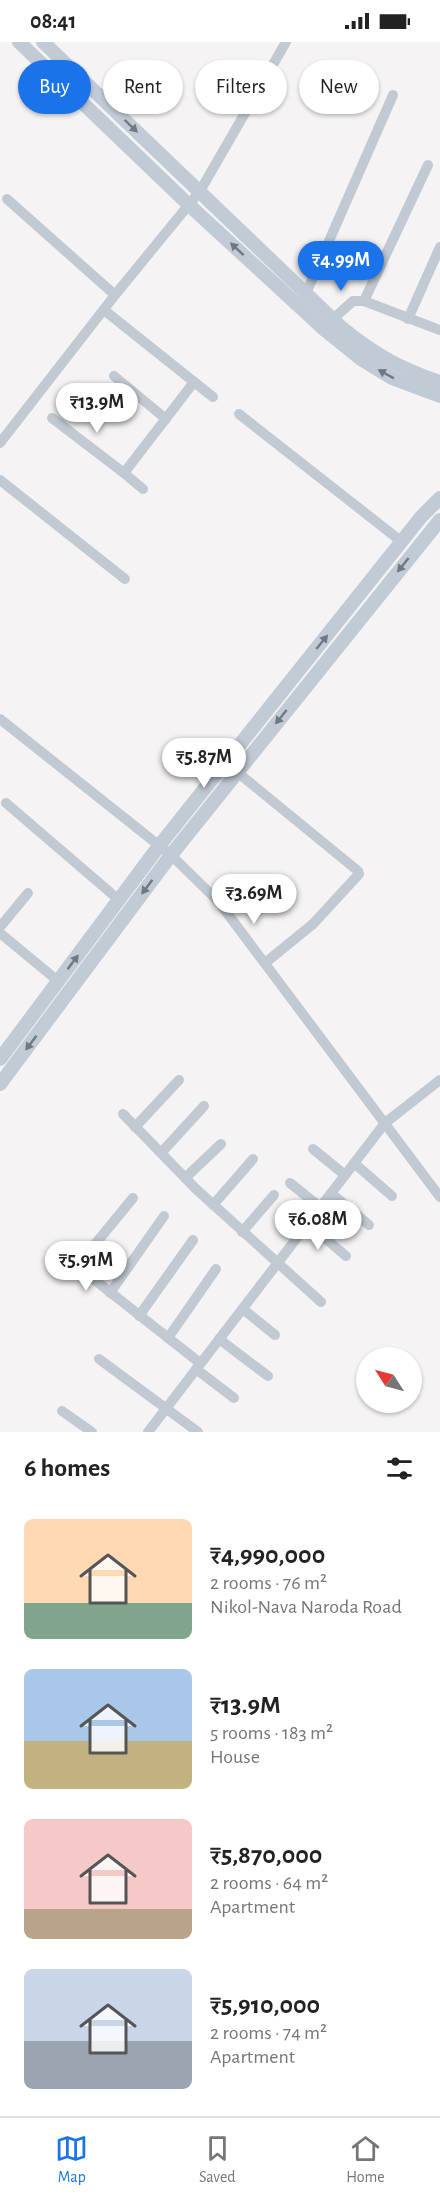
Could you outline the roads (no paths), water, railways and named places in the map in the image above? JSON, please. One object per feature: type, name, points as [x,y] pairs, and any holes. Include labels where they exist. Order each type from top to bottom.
[{"type":"street","points":[[19,42],[189,205],[300,307],[361,359],[392,378],[440,396]]},
{"type":"street","points":[[43,42],[368,350],[399,366],[440,382]]},
{"type":"street","points":[[0,443],[115,295],[200,191],[286,42]]},
{"type":"street","points":[[300,307],[393,95]]},
{"type":"street","points":[[364,302],[428,165]]},
{"type":"street","points":[[7,200],[115,295]]},
{"type":"street","points":[[408,319],[440,247]]},
{"type":"street","points":[[333,319],[353,301],[364,302],[440,330]]},
{"type":"street","points":[[104,310],[213,397]]},
{"type":"street","points":[[114,376],[166,419]]},
{"type":"street","points":[[124,473],[194,382]]},
{"type":"street","points":[[239,414],[402,542]]},
{"type":"street","points":[[52,418],[143,489]]},
{"type":"street","points":[[0,480],[125,579]]},
{"type":"street","points":[[0,1059],[159,846],[422,517],[440,498]]},
{"type":"street","points":[[0,1084],[171,855],[440,520]]},
{"type":"street","points":[[0,718],[171,855],[218,901],[440,1197]]},
{"type":"street","points":[[237,772],[359,874],[313,924],[265,963]]},
{"type":"street","points":[[6,803],[119,900]]},
{"type":"street","points":[[0,927],[28,893]]},
{"type":"street","points":[[0,933],[58,981]]},
{"type":"street","points":[[135,1127],[179,1080]]},
{"type":"street","points":[[148,1432],[385,1124],[440,1080]]},
{"type":"street","points":[[161,1153],[204,1106]]},
{"type":"street","points":[[123,1114],[213,1205],[321,1302]]},
{"type":"street","points":[[185,1178],[221,1144]]},
{"type":"street","points":[[313,1149],[345,1175]]},
{"type":"street","points":[[213,1205],[253,1159]]},
{"type":"street","points":[[354,1163],[392,1196]]},
{"type":"street","points":[[290,1183],[320,1208]]},
{"type":"street","points":[[331,1193],[369,1226]]},
{"type":"street","points":[[242,1232],[274,1195]]},
{"type":"street","points":[[134,1198],[77,1266],[168,1338],[234,1398]]},
{"type":"street","points":[[110,1293],[164,1216]]},
{"type":"street","points":[[308,1224],[346,1256]]},
{"type":"street","points":[[139,1316],[193,1240]]},
{"type":"street","points":[[168,1338],[216,1269]]},
{"type":"street","points":[[243,1309],[275,1335]]},
{"type":"street","points":[[219,1339],[268,1376]]},
{"type":"street","points":[[99,1359],[198,1432]]},
{"type":"street","points":[[62,1411],[92,1432]]}]
